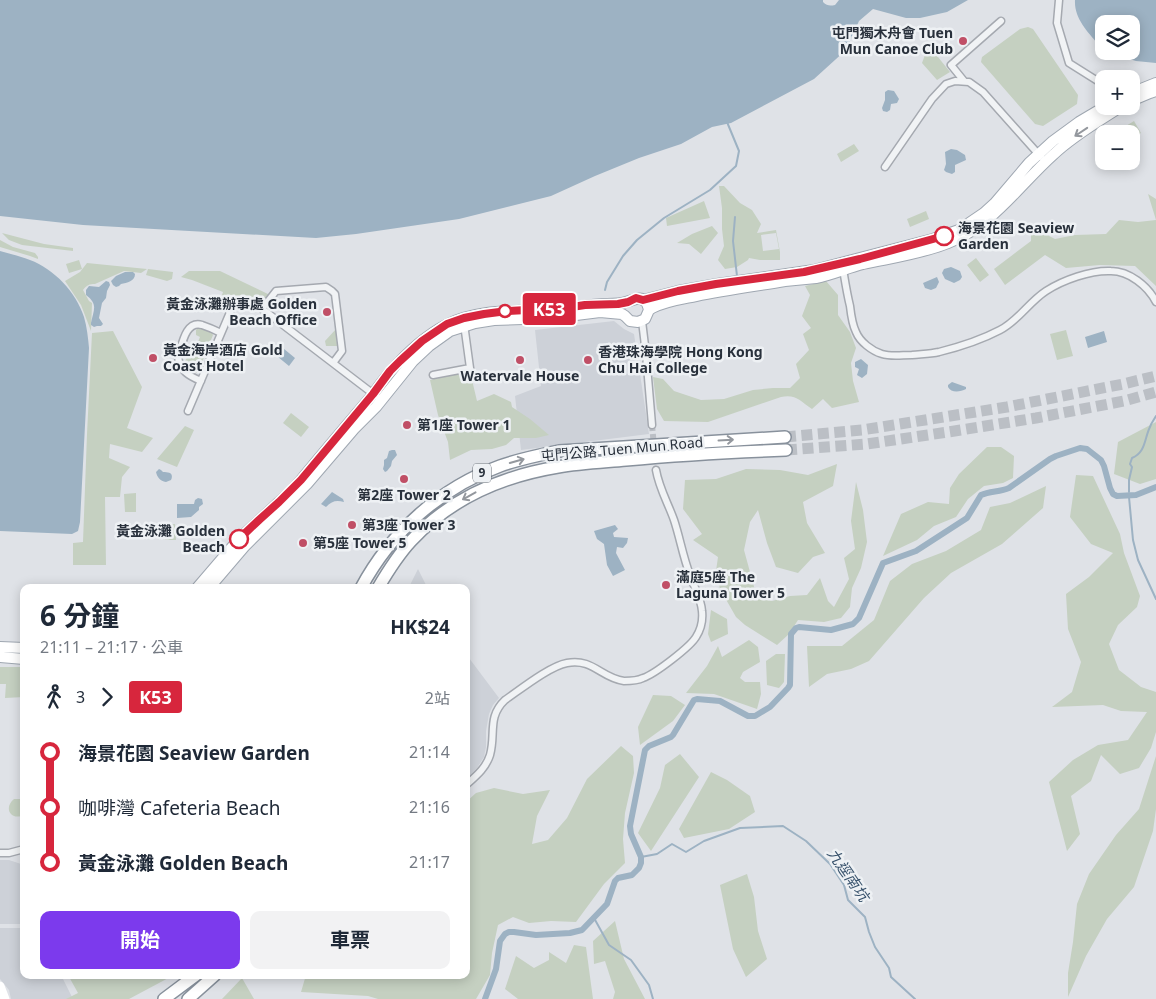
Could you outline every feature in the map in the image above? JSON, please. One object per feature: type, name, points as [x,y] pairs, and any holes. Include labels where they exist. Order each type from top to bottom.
[{"type":"highway","name":"屯門公路 Tuen Mun Road","points":[[363,584],[375,564],[393,540],[423,511],[440,497],[463,483],[502,465],[559,451],[785,437]]},
{"type":"highway","name":"屯門公路 Tuen Mun Road","points":[[381,584],[402,551],[430,523],[459,502],[500,481],[559,466],[663,457],[786,450]]},
{"type":"highway","points":[[164,999],[191,979]]},
{"type":"highway","points":[[188,999],[210,979]]},
{"type":"main road","points":[[1140,89],[1156,83]]},
{"type":"main road","points":[[1140,97],[1156,92]]},
{"type":"main road","points":[[200,584],[239,539],[301,480],[377,397],[421,353],[464,322],[484,314],[618,304],[636,298],[643,300],[716,284],[843,266],[932,240],[959,230],[984,214],[1042,157],[1053,140],[1095,113]]},
{"type":"main road","points":[[1042,157],[1108,115]]},
{"type":"main road","points":[[212,584],[244,547],[293,499],[354,429],[377,397],[390,371],[411,350],[447,324],[505,319],[552,318],[600,312],[613,312],[625,316],[634,322],[642,321],[647,316],[649,310],[655,306],[708,294],[816,278],[843,266]]},
{"type":"main road","points":[[643,300],[649,310]]},
{"type":"main road","points":[[625,316],[628,302]]},
{"type":"main road","points":[[0,647],[20,648]]},
{"type":"main road","points":[[0,657],[20,659]]},
{"type":"street","points":[[1058,0],[1057,23],[1069,63],[1095,80]]},
{"type":"street","points":[[964,81],[951,65],[1001,21]]},
{"type":"street","points":[[885,167],[932,99],[946,84],[955,81],[970,82],[983,92],[1042,157]]},
{"type":"street","points":[[843,266],[851,317],[856,334],[866,345],[886,355],[937,352],[972,343],[1004,327],[1046,291],[1070,279],[1090,273],[1111,270],[1128,274],[1143,285],[1156,302]]},
{"type":"street","points":[[262,309],[276,291],[326,287],[332,291],[335,294],[342,351],[333,363]]},
{"type":"street","points":[[188,410],[231,310],[237,304],[245,301],[254,303],[377,397]]},
{"type":"street","points":[[642,321],[652,425]]},
{"type":"street","points":[[464,322],[472,377]]},
{"type":"street","points":[[201,381],[185,372],[178,361],[187,331],[190,326],[196,324],[221,333]]},
{"type":"street","points":[[433,375],[470,368]]},
{"type":"street","points":[[470,781],[489,759],[492,747],[493,723],[499,706],[552,669],[565,663],[576,662],[595,667],[617,679],[638,680],[662,666],[696,638],[702,623],[701,603],[685,562],[676,526],[660,486],[656,470]]},
{"type":"street","points":[[0,853],[20,850]]},
{"type":"street","points":[[0,986],[5,999]]},
{"type":"shaded area","name":"香港珠海學院 Hong Kong Chu Hai College","points":[[614,321],[634,334],[649,434],[521,450],[515,396],[541,386],[535,330]]},
{"type":"shaded area","points":[[418,569],[426,584],[410,584]]},
{"type":"shaded area","points":[[470,659],[499,698],[489,714],[484,757],[470,775]]},
{"type":"shaded area","points":[[0,860],[9,860],[20,864],[20,924],[0,924]]},
{"type":"shaded area","points":[[0,928],[20,928],[20,979],[63,979],[73,999],[11,999],[9,990],[0,979]]},
{"type":"green space","points":[[1028,27],[1033,29],[1078,95],[1077,104],[1043,126],[1035,124],[981,62],[982,57],[1020,29]]},
{"type":"green space","points":[[926,48],[938,57],[950,72],[937,80],[922,63],[925,55],[921,51]]},
{"type":"green space","points":[[1134,121],[1136,125],[1128,125]]},
{"type":"green space","points":[[854,144],[859,151],[841,162],[837,154]]},
{"type":"green space","points":[[719,186],[724,186],[740,203],[752,210],[761,224],[757,233],[776,230],[780,252],[780,260],[749,258],[737,267],[725,269],[718,260],[724,246]],"holes":[[[776,233],[779,249],[763,251],[761,235]]]},
{"type":"green space","points":[[1148,194],[1156,199],[1156,220]]},
{"type":"green space","points":[[704,201],[710,218],[667,226],[666,218]]},
{"type":"green space","points":[[926,211],[929,219],[910,227],[907,219]]},
{"type":"green space","points":[[1119,220],[1138,222],[1156,220],[1156,286],[1135,266],[1100,265],[1066,268],[1045,255],[1005,285],[994,269],[1031,241],[1031,227],[1055,239],[1075,235],[1106,234]]},
{"type":"green space","points":[[712,226],[718,233],[701,254],[689,244],[677,243],[692,234]]},
{"type":"green space","points":[[2,233],[44,244],[73,248],[73,251],[22,245],[9,240]]},
{"type":"green space","points":[[0,240],[13,247],[35,253],[38,259],[0,247]]},
{"type":"green space","points":[[976,258],[989,275],[980,282],[967,265]]},
{"type":"green space","points":[[79,260],[82,269],[69,273],[66,264]]},
{"type":"green space","points":[[87,263],[147,269],[141,273],[124,271],[84,288],[83,290],[92,303],[91,331],[81,305],[65,281],[80,272]]},
{"type":"green space","points":[[148,269],[173,272],[172,279],[167,281],[146,275]]},
{"type":"green space","points":[[189,271],[220,271],[270,295],[265,302],[247,296],[229,301],[221,298],[223,292],[181,277]]},
{"type":"green space","points":[[826,281],[838,295],[838,315],[850,332],[856,348],[851,363],[853,381],[859,402],[832,408],[823,399],[812,409],[798,399],[786,396],[708,422],[664,421],[657,409],[653,377],[663,379],[674,391],[701,400],[724,399],[753,390],[790,388],[800,378],[796,364],[809,350],[803,334],[811,328],[802,316],[810,295],[805,286]]},
{"type":"green space","points":[[198,328],[213,335],[198,372],[195,373],[186,367],[185,361],[190,352],[195,349],[200,337],[196,335]]},
{"type":"green space","points":[[336,329],[337,346],[326,346],[325,341]]},
{"type":"green space","points":[[1066,330],[1073,356],[1057,360],[1050,334]]},
{"type":"green space","points":[[113,331],[142,387],[127,428],[153,438],[142,452],[110,444],[109,458],[130,467],[122,477],[120,497],[105,497],[106,565],[73,565],[73,543],[83,542],[92,333]]},
{"type":"green space","points":[[466,372],[472,380],[477,401],[494,394],[511,402],[512,407],[549,435],[536,438],[514,438],[506,445],[492,449],[471,450],[450,460],[448,442],[438,415],[430,380]]},
{"type":"green space","points":[[291,413],[309,427],[301,437],[283,423]]},
{"type":"green space","points":[[1156,422],[1156,479],[1140,484],[1114,474],[1118,442]]},
{"type":"green space","points":[[185,426],[194,430],[177,467],[157,459]]},
{"type":"green space","points":[[987,447],[1001,447],[1014,456],[1013,478],[1003,483],[984,486],[968,499],[956,517],[934,526],[917,540],[883,556],[901,514],[928,502],[949,504],[950,488],[959,474]]},
{"type":"green space","points":[[837,464],[833,486],[803,502],[807,523],[825,553],[813,557],[798,573],[776,567],[758,510],[750,522],[744,550],[756,594],[772,601],[790,596],[807,595],[820,578],[828,601],[834,607],[849,579],[844,558],[855,549],[851,521],[856,482],[863,510],[867,542],[861,568],[852,588],[850,607],[841,618],[824,622],[798,620],[789,634],[777,645],[745,625],[736,617],[720,589],[716,571],[718,557],[693,540],[702,534],[683,509],[685,480],[716,479],[746,469],[780,470],[808,475]]},
{"type":"green space","points":[[1076,475],[1093,476],[1120,534],[1124,553],[1140,596],[1137,607],[1118,625],[1109,644],[1119,670],[1141,687],[1156,692],[1156,732],[1151,748],[1139,768],[1120,774],[1101,755],[1091,781],[1071,796],[1080,834],[1067,851],[1049,782],[1073,760],[1098,745],[1128,740],[1147,712],[1121,711],[1103,705],[1052,707],[1072,692],[1081,662],[1068,629],[1066,594],[1089,577],[1113,553],[1091,544],[1070,517]]},
{"type":"green space","points":[[1046,486],[1043,508],[1002,544],[951,573],[924,598],[869,661],[851,669],[827,674],[809,687],[807,646],[842,646],[874,620],[890,581],[912,564],[946,551],[981,530],[990,507],[1010,503]]},
{"type":"green space","points":[[136,493],[136,512],[125,512],[124,494]]},
{"type":"green space","points":[[175,524],[176,540],[165,540],[164,525]]},
{"type":"green space","points":[[711,610],[727,619],[728,634],[711,642],[708,634]]},
{"type":"green space","points":[[749,640],[758,647],[760,662],[743,672],[740,678],[745,682],[760,682],[761,694],[757,709],[714,694],[686,693],[707,666],[718,646],[722,657]]},
{"type":"green space","points":[[776,654],[785,654],[784,682],[779,688],[767,685],[766,661]]},
{"type":"green space","points":[[0,667],[20,667],[20,697],[5,698],[6,684],[0,684]]},
{"type":"green space","points":[[653,695],[671,696],[685,705],[673,721],[640,745],[638,727]]},
{"type":"green space","points":[[621,746],[633,756],[634,773],[625,813],[623,839],[625,863],[604,884],[576,922],[551,921],[529,923],[513,917],[498,925],[492,953],[490,975],[476,999],[378,999],[368,996],[301,992],[305,979],[470,979],[470,798],[476,793],[494,788],[523,794],[550,790],[537,816],[532,844],[548,840],[567,818],[587,779]]},
{"type":"green space","points":[[680,754],[699,777],[651,851],[638,833],[660,788],[665,765]]},
{"type":"green space","points":[[1156,756],[1156,809],[1153,831],[1134,887],[1107,919],[1086,956],[1068,997],[1068,973],[1077,904],[1089,874],[1116,835],[1139,809]]},
{"type":"green space","points":[[711,772],[727,780],[750,796],[755,812],[729,829],[684,838],[679,829]]},
{"type":"green space","points":[[14,799],[20,799],[20,816],[15,816],[10,813],[9,806]]},
{"type":"green space","points":[[747,874],[754,897],[758,931],[767,959],[746,977],[733,949],[720,885]]},
{"type":"green space","points":[[615,921],[624,959],[645,999],[613,999],[615,992],[605,961],[594,964],[593,941]]},
{"type":"green space","points":[[574,945],[586,947],[593,999],[518,999],[505,989],[516,956],[534,968],[549,960],[549,952],[566,963]]},
{"type":"green space","points":[[70,979],[166,979],[129,999],[66,999],[78,993]]},
{"type":"green space","points":[[243,979],[254,999],[222,999]]},
{"type":"water","points":[[0,0],[823,0],[824,3],[830,6],[835,5],[839,0],[968,0],[947,12],[920,18],[906,18],[873,9],[859,21],[846,50],[814,79],[731,123],[712,127],[681,144],[639,158],[551,196],[459,219],[316,238],[83,225],[0,216]]},
{"type":"water","points":[[1075,0],[1156,0],[1156,63],[1133,60],[1140,60],[1140,15],[1095,15],[1095,40],[1079,18],[1075,7]]},
{"type":"water","points":[[888,90],[894,91],[899,99],[897,103],[891,104],[890,110],[887,112],[883,111],[882,108],[885,92]]},
{"type":"water","points":[[951,149],[965,155],[966,160],[955,165],[955,172],[952,174],[944,170],[946,164],[945,152]]},
{"type":"water","points":[[0,251],[30,260],[56,275],[76,299],[85,321],[89,348],[80,522],[78,531],[72,534],[0,531]]},
{"type":"water","points":[[951,267],[960,271],[962,277],[954,283],[945,279],[942,273],[944,269]]},
{"type":"water","points":[[125,272],[133,272],[135,274],[134,278],[116,287],[113,285],[111,281],[116,276]]},
{"type":"water","points":[[937,277],[939,282],[936,288],[931,290],[925,288],[923,283]]},
{"type":"water","points":[[106,281],[110,285],[106,298],[102,303],[99,318],[103,324],[94,327],[91,323],[94,304],[86,295],[86,290],[89,286],[99,287]]},
{"type":"water","points":[[1104,331],[1107,342],[1088,348],[1085,337]]},
{"type":"water","points":[[278,344],[295,358],[289,366],[272,352]]},
{"type":"water","points":[[861,359],[868,365],[867,374],[862,378],[857,375],[859,369],[855,367],[855,362]]},
{"type":"water","points":[[952,382],[966,387],[966,389],[951,390],[948,385]]},
{"type":"water","points":[[395,450],[397,455],[385,472],[383,469],[384,460],[387,458],[389,451]]},
{"type":"water","points":[[159,469],[170,473],[172,476],[171,480],[162,481],[156,472]]},
{"type":"water","points":[[332,492],[343,499],[344,502],[330,503],[326,507],[321,504]]},
{"type":"water","points":[[198,498],[202,499],[203,504],[199,507],[199,510],[191,517],[177,518],[177,504],[194,504]]},
{"type":"water","points":[[615,525],[618,529],[613,533],[614,537],[628,538],[623,548],[617,547],[616,553],[625,570],[613,576],[607,565],[604,544],[597,539],[594,531]]},
{"type":"waterway","points":[[605,290],[607,282],[623,256],[637,240],[664,218],[710,190],[736,166],[739,151],[727,122]]},
{"type":"waterway","points":[[735,217],[733,241],[737,276]]},
{"type":"waterway","points":[[1129,492],[1132,458],[1142,449],[1150,426],[1156,416]]},
{"type":"waterway","points":[[485,999],[496,969],[500,941],[505,934],[514,932],[536,935],[570,933],[582,930],[607,904],[615,881],[618,878],[632,875],[639,868],[641,857],[631,834],[630,826],[645,750],[649,746],[673,735],[694,700],[720,701],[748,716],[755,716],[770,707],[790,685],[791,634],[796,628],[831,630],[853,624],[859,618],[883,563],[916,551],[967,518],[981,495],[1009,488],[1056,456],[1080,448],[1087,449],[1101,460],[1110,488],[1113,494],[1117,496],[1136,495],[1156,487]]},
{"type":"waterway","points":[[1129,497],[1133,540],[1138,560],[1156,599]]},
{"type":"waterway","name":"九逕南坑","points":[[641,857],[657,854],[672,844],[686,852],[704,841],[740,828],[783,826],[806,841],[830,864],[844,885],[848,900],[865,917],[875,947],[889,968],[891,977],[915,999]]},
{"type":"waterway","points":[[594,918],[609,945],[631,960],[649,985],[653,999]]},
{"type":"tunnel","points":[[785,437],[862,430],[1007,407],[1156,376]]},
{"type":"tunnel","points":[[786,450],[867,444],[948,432],[1036,418],[1124,401],[1156,392]]},
{"type":"tunnel","points":[[652,425],[654,446]]},
{"type":"bus line","name":"K53","points":[[239,539],[301,480],[390,371],[411,350],[447,324],[464,318],[507,311],[618,304],[636,298],[643,300],[716,284],[804,272],[944,236]]},
{"type":"place","name":"屯門獨木舟會 Tuen Mun Canoe Club","points":[[963,41]]},
{"type":"place","name":"海景花園 Seaview Garden","points":[[944,236]]},
{"type":"place","name":"黃金泳灘辦事處 Golden Beach Office","points":[[327,312]]},
{"type":"place","name":"黃金海岸酒店 Gold Coast Hotel","points":[[153,358]]},
{"type":"place","name":"Watervale House","points":[[520,360]]},
{"type":"place","name":"香港珠海學院 Hong Kong Chu Hai College","points":[[588,360]]},
{"type":"place","name":"第1座 Tower 1","points":[[407,425]]},
{"type":"place","name":"第2座 Tower 2","points":[[404,479]]},
{"type":"place","name":"第3座 Tower 3","points":[[352,525]]},
{"type":"place","name":"黃金泳灘 Golden Beach","points":[[239,539]]},
{"type":"place","name":"第5座 Tower 5","points":[[303,543]]},
{"type":"place","name":"滿庭5座 The Laguna Tower 5","points":[[666,585]]}]
